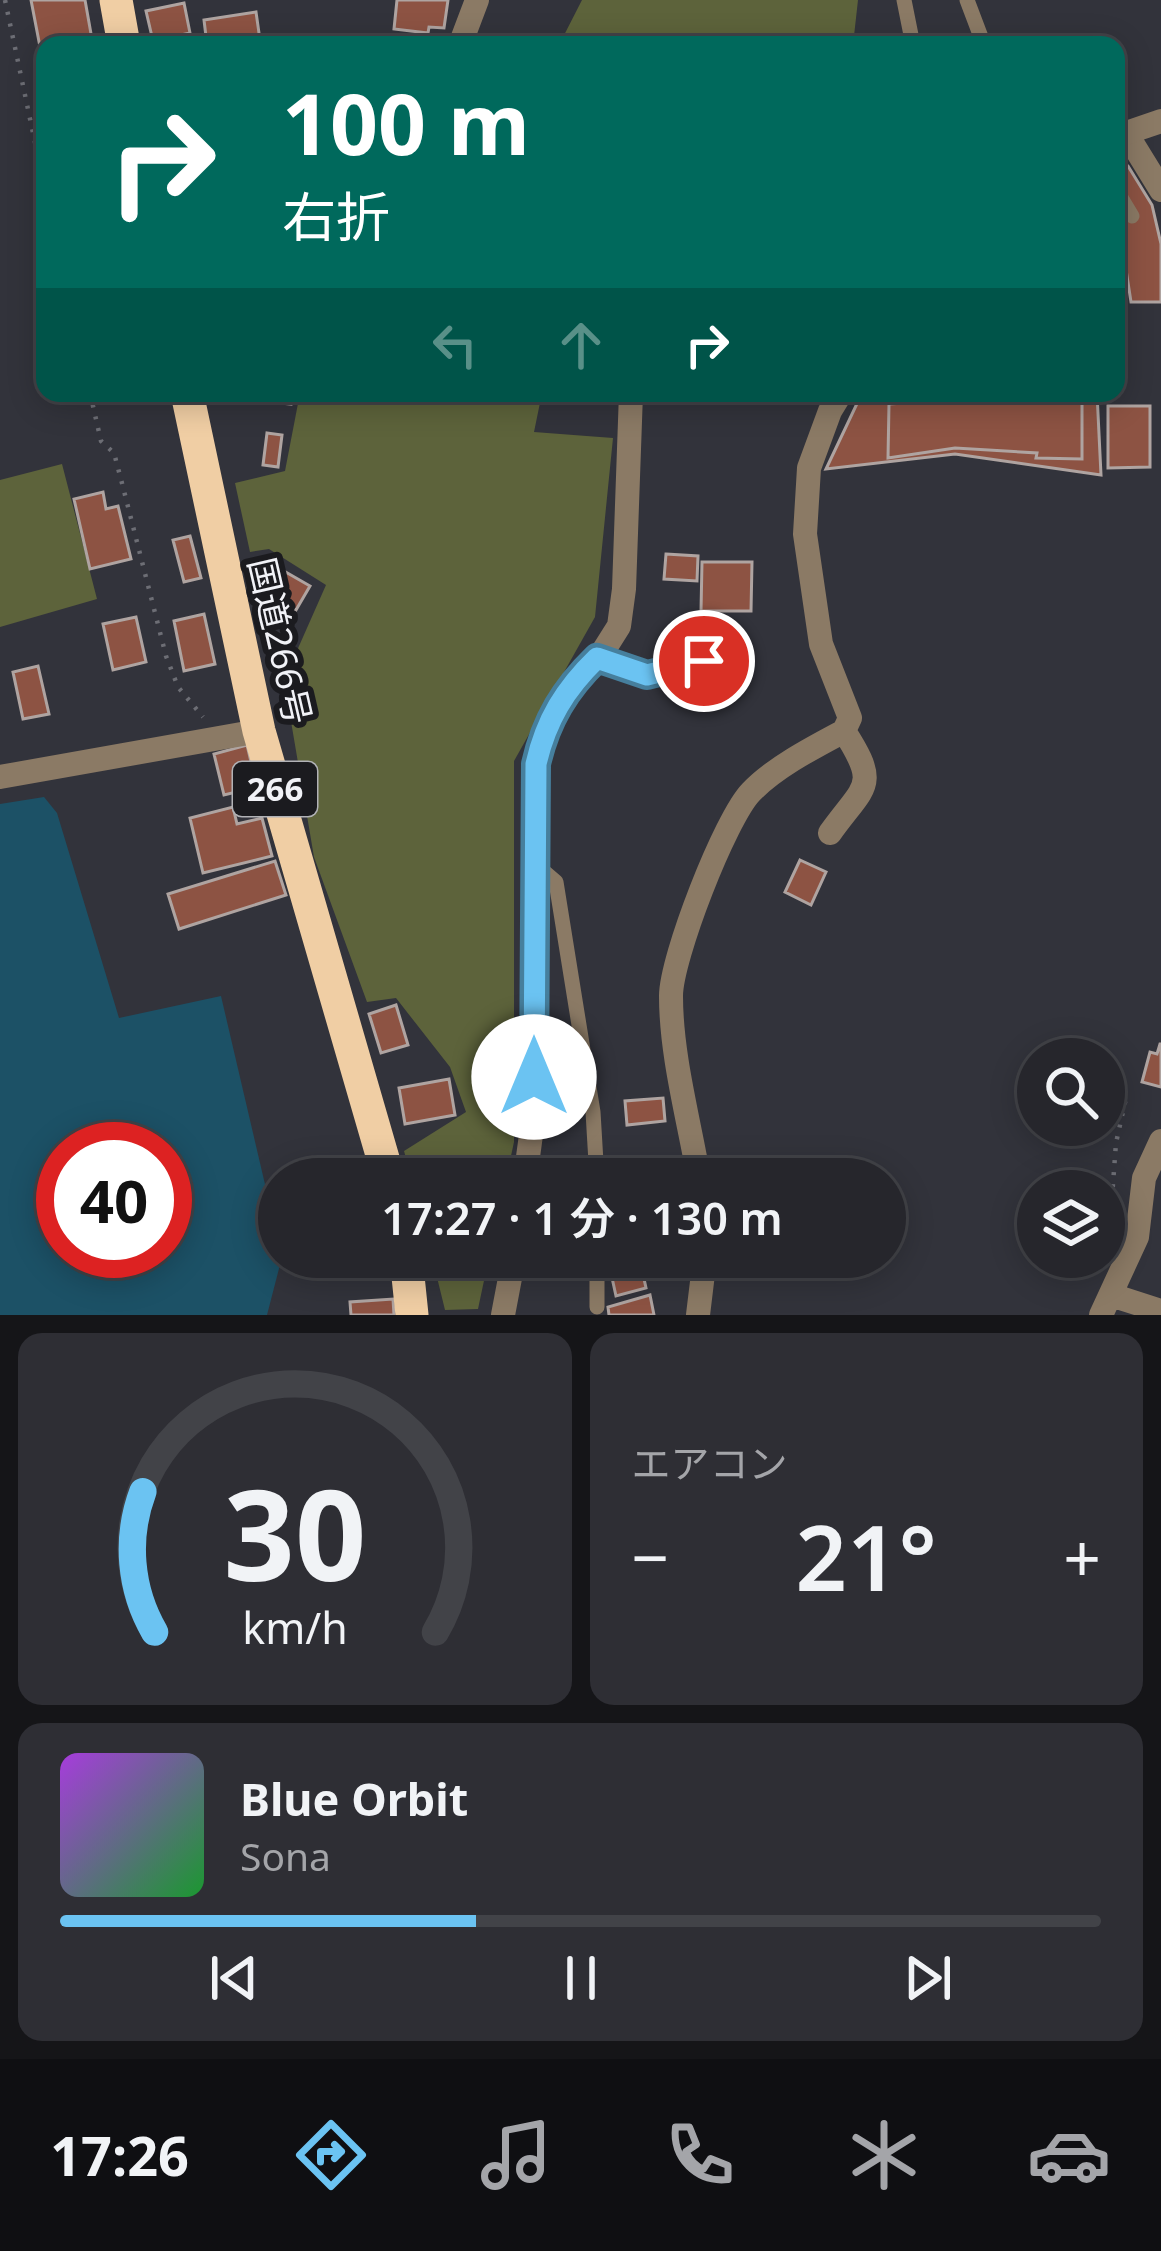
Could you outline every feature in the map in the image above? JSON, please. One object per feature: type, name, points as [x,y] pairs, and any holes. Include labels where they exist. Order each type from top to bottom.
[{"type":"highway","points":[[116,0],[122,36]]},
{"type":"highway","name":"国道266号","points":[[189,402],[243,732],[382,1158]]},
{"type":"highway","points":[[408,1278],[412,1315]]},
{"type":"street","points":[[463,36],[477,0]]},
{"type":"street","points":[[1125,131],[1161,121]]},
{"type":"street","points":[[1125,138],[1161,190]]},
{"type":"street","points":[[528,1158],[533,1120],[536,764],[541,741],[562,697],[619,626],[631,402]]},
{"type":"street","points":[[695,1158],[672,1018],[671,987],[679,955],[740,806],[759,784],[844,731],[849,711],[821,644],[805,533],[809,468],[836,402]]},
{"type":"street","points":[[830,833],[867,776],[866,764],[844,731]]},
{"type":"street","points":[[0,777],[243,732]]},
{"type":"street","points":[[1161,1141],[1144,1178],[1137,1237],[1106,1305],[1161,1311]]},
{"type":"street","points":[[503,1315],[510,1278]]},
{"type":"street","points":[[698,1315],[702,1278]]},
{"type":"lane","points":[[904,0],[911,36]]},
{"type":"lane","points":[[968,0],[981,36]]},
{"type":"lane","points":[[1125,206],[1132,216]]},
{"type":"lane","points":[[597,658],[647,675],[661,674],[704,661],[716,631]]},
{"type":"lane","points":[[535,864],[556,881],[593,1112],[595,1158]]},
{"type":"lane","points":[[597,1278],[597,1307]]},
{"type":"path","points":[[5,0],[36,147]]},
{"type":"path","points":[[92,402],[100,441],[114,453],[178,687],[212,727],[243,732]]},
{"type":"green space","points":[[582,0],[858,0],[854,36],[564,36]]},
{"type":"green space","points":[[298,402],[540,402],[534,432],[613,438],[595,617],[514,761],[511,1158],[406,1158],[404,1151],[466,1112],[450,1067],[396,998],[367,1002],[314,857],[284,680],[326,585],[269,549],[250,552],[235,483],[285,471]]},
{"type":"green space","points":[[62,464],[97,599],[0,627],[0,480]]},
{"type":"green space","points":[[437,1278],[485,1278],[478,1309],[445,1310]]},
{"type":"water","points":[[44,797],[57,813],[119,1018],[221,996],[259,1158],[258,1278],[277,1278],[267,1315],[0,1315],[0,804]]},
{"type":"building","points":[[31,0],[85,0],[91,36],[38,36]]},
{"type":"building","points":[[397,0],[448,0],[444,28],[429,27],[428,33],[394,29]]},
{"type":"building","points":[[184,3],[190,33],[152,36],[146,11]]},
{"type":"building","points":[[256,12],[259,36],[206,36],[204,20]]},
{"type":"building","points":[[1125,164],[1152,205],[1161,244],[1161,302],[1131,302],[1125,263]]},
{"type":"building","points":[[858,402],[1097,402],[1101,475],[955,454],[826,469]]},
{"type":"building","points":[[1082,402],[1082,459],[955,448],[888,458],[889,404]]},
{"type":"building","points":[[1108,406],[1150,406],[1150,467],[1108,468]]},
{"type":"building","points":[[267,433],[282,435],[278,467],[263,465]]},
{"type":"building","points":[[103,492],[106,509],[118,506],[131,559],[90,569],[74,499]]},
{"type":"building","points":[[190,536],[201,578],[184,582],[173,540]]},
{"type":"building","points":[[666,554],[698,556],[697,581],[664,579]]},
{"type":"building","points":[[702,562],[752,562],[751,611],[701,611]]},
{"type":"building","points":[[270,563],[310,586],[296,610],[256,588]]},
{"type":"building","points":[[204,614],[215,664],[184,671],[174,621]]},
{"type":"building","points":[[136,617],[146,662],[113,670],[103,624]]},
{"type":"building","points":[[38,666],[49,714],[23,719],[13,672]]},
{"type":"building","points":[[247,745],[257,787],[224,795],[214,754]]},
{"type":"building","points":[[233,807],[237,824],[262,818],[272,856],[203,873],[190,818]]},
{"type":"building","points":[[800,860],[826,872],[811,905],[785,892]]},
{"type":"building","points":[[275,861],[286,895],[179,929],[168,894]]},
{"type":"building","points":[[396,1005],[408,1045],[381,1053],[369,1014]]},
{"type":"building","points":[[1160,1044],[1161,1087],[1142,1082],[1150,1052],[1157,1054]]},
{"type":"building","points":[[449,1079],[455,1115],[405,1124],[399,1088]]},
{"type":"building","points":[[663,1098],[665,1121],[627,1125],[625,1101]]},
{"type":"building","points":[[612,1278],[644,1278],[646,1288],[616,1296]]},
{"type":"building","points":[[650,1295],[654,1315],[609,1315],[608,1307]]},
{"type":"building","points":[[393,1299],[394,1315],[351,1315],[350,1302]]},
{"type":"route","points":[[534,1077],[536,764],[549,720],[562,697],[597,658],[647,675],[704,661]]}]
